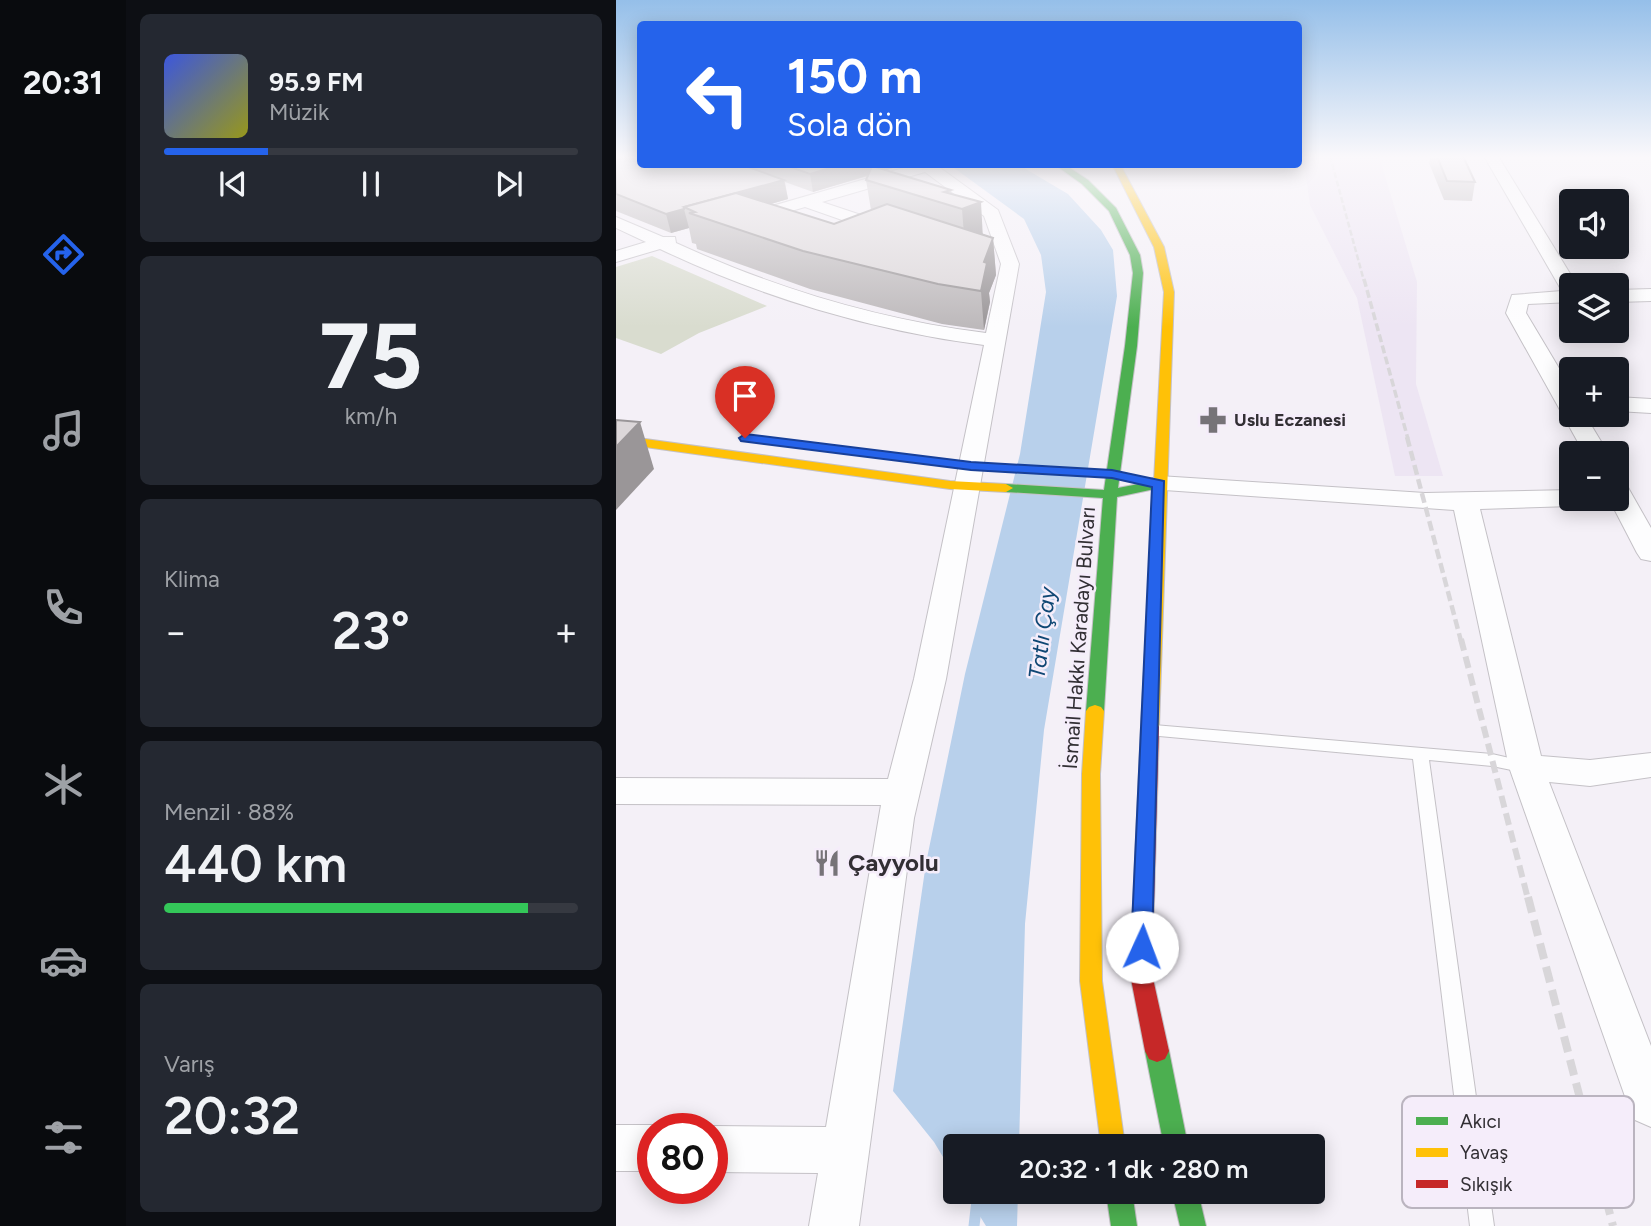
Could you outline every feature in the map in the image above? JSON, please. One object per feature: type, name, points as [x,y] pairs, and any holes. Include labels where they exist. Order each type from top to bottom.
[{"type":"main road","name":"İsmail Hakkı Karadayı Bulvarı","points":[[1111,1134],[1091,981],[1091,774],[1110,494],[1105,474],[1131,346],[1138,285],[1137,265],[1114,213]]},
{"type":"main road","points":[[1141,213],[1158,247],[1168,282],[1141,974],[1174,1134]]},
{"type":"main road","points":[[616,439],[710,450],[938,484],[974,474],[1110,494],[1159,484]]},
{"type":"main road","points":[[1105,474],[1159,484]]},
{"type":"main road","points":[[1121,1204],[1124,1226]]},
{"type":"main road","points":[[1187,1204],[1192,1226]]},
{"type":"street","points":[[728,225],[768,213]]},
{"type":"street","points":[[843,213],[907,236]]},
{"type":"street","points":[[835,1226],[896,818],[930,679],[974,474],[995,340],[1002,268],[1010,264],[991,213]]},
{"type":"street","points":[[1525,213],[1560,273]]},
{"type":"street","points":[[1545,213],[1581,273]]},
{"type":"street","points":[[616,222],[704,263],[812,302],[923,331],[995,340]]},
{"type":"street","points":[[616,257],[689,236]]},
{"type":"street","points":[[1559,295],[1519,299],[1516,313],[1559,386]]},
{"type":"street","points":[[1629,296],[1651,295]]},
{"type":"street","points":[[1629,405],[1651,406]]},
{"type":"street","points":[[1159,484],[1465,502],[1559,498]]},
{"type":"street","points":[[1629,495],[1651,496]]},
{"type":"street","points":[[1465,502],[1526,767],[1648,1089]]},
{"type":"street","points":[[1628,511],[1651,553]]},
{"type":"street","points":[[1526,767],[1590,774],[1651,765]]},
{"type":"street","points":[[616,791],[903,792]]},
{"type":"street","points":[[616,1148],[637,1148]]},
{"type":"street","points":[[728,1149],[845,1150]]},
{"type":"lane","points":[[1149,731],[1492,760],[1526,767]]},
{"type":"lane","points":[[1420,754],[1465,1096]]},
{"type":"lane","points":[[1480,1208],[1482,1226]]},
{"type":"shaded area","points":[[1314,213],[1396,213],[1417,282],[1416,384],[1443,476],[1395,476],[1357,298]]},
{"type":"shaded area","points":[[652,256],[767,306],[699,333],[661,354],[616,338],[616,267]]},
{"type":"water","points":[[1016,213],[1086,213],[1101,230],[1113,250],[1117,296],[1044,730],[1025,924],[1019,1134],[943,1134],[943,1157],[893,1091],[926,863],[965,674],[1020,454],[1046,292],[1041,255],[1024,219]]},
{"type":"water","points":[[972,1204],[1018,1204],[1017,1226],[986,1226]]},
{"type":"building","points":[[690,213],[800,213],[834,224],[863,213],[916,213],[993,238],[984,262],[987,263],[981,291],[938,284],[803,251]]},
{"type":"building","points":[[616,420],[640,422],[616,447]]},
{"type":"waterway","name":"Tatlı Çay","points":[[974,1226],[977,1204]]},
{"type":"railway","points":[[1346,213],[1364,281]]},
{"type":"railway","points":[[1364,279],[1408,439]]},
{"type":"railway","points":[[1407,437],[1461,641]]},
{"type":"railway","points":[[1461,639],[1528,899]]},
{"type":"railway","points":[[1528,897],[1579,1096]]},
{"type":"railway","points":[[1608,1208],[1613,1226]]},
{"type":"traffic: fast","points":[[1095,711],[1112,474],[1131,346],[1138,273],[1135,255],[1115,213]]},
{"type":"traffic: fast","points":[[1006,488],[1110,494],[1159,484]]},
{"type":"traffic: fast","points":[[1157,1051],[1174,1134]]},
{"type":"traffic: fast","points":[[1121,1204],[1124,1226]]},
{"type":"traffic: fast","points":[[1188,1204],[1193,1226]]},
{"type":"traffic: slow","points":[[1141,213],[1159,247],[1169,292],[1150,727]]},
{"type":"traffic: slow","points":[[616,439],[950,485],[1006,488]]},
{"type":"traffic: slow","points":[[1095,711],[1091,774],[1091,981],[1111,1134]]},
{"type":"traffic: jam","points":[[1150,727],[1141,974],[1157,1051]]},
{"type":"place","name":"Uslu Eczanesi","points":[[1213,420]]},
{"type":"place","name":"Çayyolu","points":[[827,863]]},
{"type":"route","points":[[745,438],[971,466],[1112,474],[1159,484],[1142,947]]}]
